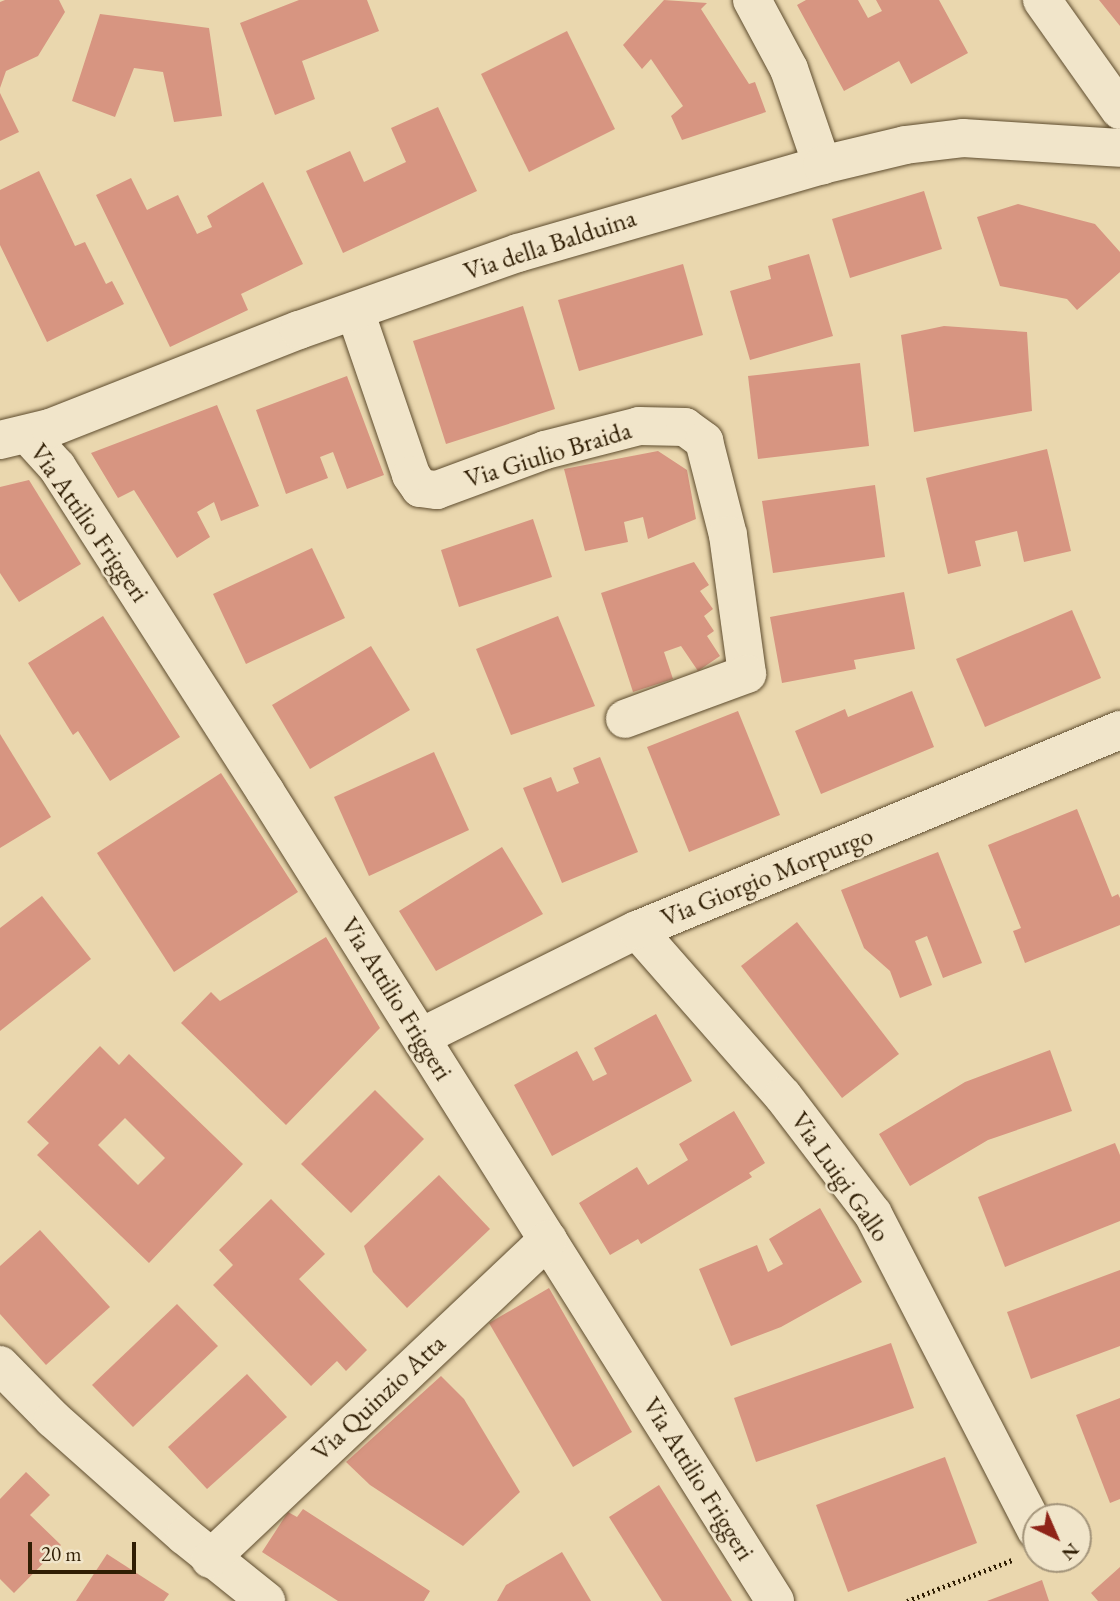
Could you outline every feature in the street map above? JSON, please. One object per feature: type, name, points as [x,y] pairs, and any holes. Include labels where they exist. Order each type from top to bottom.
[{"type":"street","points":[[752,0],[789,69],[822,164]]},
{"type":"street","points":[[1042,0],[1120,110]]},
{"type":"street","name":"Via della Balduina","points":[[9,428],[574,235],[822,164],[905,145],[962,138],[1120,148]]},
{"type":"street","name":"Via Giulio Braida","points":[[355,311],[411,475],[420,488],[437,490],[545,450],[639,426],[685,427],[704,440],[727,535],[747,674],[625,719]]},
{"type":"street","name":"Via Attilio Friggeri","points":[[9,428],[57,467],[421,1037],[775,1601]]},
{"type":"street","name":"Via Giorgio Morpurgo","points":[[421,1037],[637,930],[1120,730]]},
{"type":"street","name":"Via Luigi Gallo","points":[[637,930],[783,1096],[873,1214],[1022,1503]]},
{"type":"street","name":"Via Quinzio Atta","points":[[210,1559],[548,1239]]},
{"type":"street","points":[[0,1365],[53,1419],[210,1559],[266,1601]]},
{"type":"path","points":[[906,1601],[999,1565]]},
{"type":"building","points":[[59,0],[65,12],[38,56],[6,71],[0,88],[0,2]]},
{"type":"building","points":[[299,0],[367,0],[379,31],[302,61],[315,99],[275,115],[240,23]]},
{"type":"building","points":[[664,0],[707,3],[701,9],[749,84],[755,82],[766,112],[682,140],[671,116],[683,106],[651,59],[642,69],[623,45]]},
{"type":"building","points":[[806,0],[858,0],[868,18],[882,11],[876,0],[939,0],[968,53],[911,84],[899,61],[844,91],[797,5]]},
{"type":"building","points":[[1099,0],[1120,0],[1120,26]]},
{"type":"building","points":[[100,14],[209,28],[222,116],[174,122],[163,72],[134,68],[115,117],[72,101]]},
{"type":"building","points":[[567,31],[615,129],[529,172],[481,74]]},
{"type":"building","points":[[0,93],[19,132],[0,141]]},
{"type":"building","points":[[438,107],[477,191],[343,253],[306,171],[350,151],[364,182],[406,162],[391,128]]},
{"type":"building","points":[[39,171],[75,246],[85,242],[106,284],[112,281],[124,304],[47,342],[0,245],[0,190]]},
{"type":"building","points":[[131,178],[147,210],[178,195],[197,234],[212,227],[207,216],[263,182],[303,264],[241,294],[248,310],[170,347],[96,195]]},
{"type":"building","points":[[924,191],[942,249],[850,278],[832,219]]},
{"type":"building","points":[[1018,204],[1095,224],[1120,252],[1120,272],[1077,310],[1067,299],[1000,286],[977,217]]},
{"type":"building","points":[[809,254],[833,336],[750,360],[730,291],[771,279],[768,266]]},
{"type":"building","points":[[683,264],[703,335],[579,371],[558,300]]},
{"type":"building","points":[[523,306],[555,409],[446,444],[413,341]]},
{"type":"building","points":[[944,326],[1027,332],[1032,411],[914,432],[901,335]]},
{"type":"building","points":[[860,363],[869,446],[758,459],[748,376]]},
{"type":"building","points":[[347,376],[384,475],[347,489],[333,452],[320,457],[328,478],[286,494],[256,410]]},
{"type":"building","points":[[217,405],[259,506],[221,521],[214,502],[197,512],[210,537],[177,558],[134,490],[118,498],[91,453]]},
{"type":"building","points":[[1047,449],[1071,551],[1024,562],[1017,531],[975,541],[981,566],[948,574],[926,478]]},
{"type":"building","points":[[658,451],[687,470],[696,519],[648,539],[643,517],[624,522],[628,542],[585,551],[564,469]]},
{"type":"building","points":[[29,480],[81,564],[19,602],[0,573],[0,487]]},
{"type":"building","points":[[875,485],[885,557],[773,573],[762,501]]},
{"type":"building","points":[[533,519],[552,577],[459,607],[441,550]]},
{"type":"building","points":[[312,548],[345,618],[246,664],[213,594]]},
{"type":"building","points":[[694,562],[709,585],[700,591],[713,609],[704,616],[714,631],[707,636],[720,656],[698,671],[681,646],[664,652],[673,679],[633,692],[601,593]]},
{"type":"building","points":[[904,592],[915,649],[854,660],[856,669],[782,683],[770,617]]},
{"type":"building","points":[[1072,610],[1101,678],[985,727],[956,659]]},
{"type":"building","points":[[103,616],[180,737],[110,781],[78,731],[73,735],[28,663]]},
{"type":"building","points":[[558,616],[595,706],[511,735],[476,649]]},
{"type":"building","points":[[371,646],[410,710],[310,769],[272,705]]},
{"type":"building","points":[[912,691],[934,747],[821,794],[795,731],[845,709],[848,717]]},
{"type":"building","points":[[738,711],[780,815],[689,852],[647,747]]},
{"type":"building","points":[[0,734],[51,817],[0,848]]},
{"type":"building","points":[[434,752],[469,830],[369,876],[334,797]]},
{"type":"building","points":[[600,757],[638,852],[562,883],[523,788],[551,777],[557,792],[579,783],[573,768]]},
{"type":"building","points":[[221,773],[298,892],[174,972],[97,853]]},
{"type":"building","points":[[1077,809],[1112,897],[1118,894],[1120,898],[1120,925],[1025,963],[1013,931],[1021,928],[988,845]]},
{"type":"building","points":[[502,847],[543,914],[436,971],[399,911]]},
{"type":"building","points":[[938,852],[982,963],[943,978],[927,936],[915,941],[932,985],[900,998],[890,971],[864,948],[841,890]]},
{"type":"building","points":[[42,896],[91,959],[0,1031],[0,928]]},
{"type":"building","points":[[797,922],[899,1054],[842,1098],[741,966]]},
{"type":"building","points":[[326,937],[380,1028],[286,1125],[181,1023],[211,992],[220,1001]]},
{"type":"building","points":[[656,1014],[692,1081],[552,1156],[514,1085],[577,1051],[593,1081],[607,1074],[594,1048]]},
{"type":"building","points":[[100,1046],[119,1065],[129,1054],[243,1164],[149,1263],[37,1155],[49,1143],[27,1122]],"holes":[[[125,1118],[165,1158],[138,1185],[98,1145]]]},
{"type":"building","points":[[1050,1050],[1072,1111],[988,1140],[910,1186],[879,1134],[965,1082]]},
{"type":"building","points":[[375,1090],[424,1139],[351,1213],[301,1164]]},
{"type":"building","points":[[734,1111],[765,1163],[749,1173],[752,1177],[641,1244],[638,1239],[610,1255],[579,1203],[637,1167],[648,1185],[688,1160],[679,1144]]},
{"type":"building","points":[[1115,1143],[1120,1155],[1120,1221],[1005,1267],[978,1197]]},
{"type":"building","points":[[439,1175],[490,1229],[407,1308],[373,1272],[364,1246]]},
{"type":"building","points":[[271,1199],[325,1254],[299,1279],[367,1350],[346,1371],[337,1361],[311,1386],[213,1285],[233,1265],[219,1250]]},
{"type":"building","points":[[820,1208],[862,1282],[781,1327],[731,1346],[699,1269],[757,1245],[768,1272],[783,1264],[769,1239]]},
{"type":"building","points":[[40,1230],[110,1307],[46,1365],[0,1314],[0,1266]]},
{"type":"building","points":[[1120,1270],[1120,1346],[1031,1379],[1007,1312]]},
{"type":"building","points":[[549,1288],[632,1432],[573,1467],[489,1323]]},
{"type":"building","points":[[177,1304],[218,1346],[133,1427],[92,1385]]},
{"type":"building","points":[[891,1343],[914,1408],[756,1462],[734,1398]]},
{"type":"building","points":[[247,1374],[287,1417],[207,1489],[168,1447]]},
{"type":"building","points":[[441,1376],[464,1399],[520,1492],[463,1546],[370,1485],[346,1462]]},
{"type":"building","points":[[1120,1398],[1120,1499],[1110,1503],[1076,1415]]},
{"type":"building","points":[[945,1457],[977,1543],[848,1592],[816,1505]]},
{"type":"building","points":[[26,1472],[50,1495],[30,1515],[61,1545],[14,1593],[0,1579],[0,1499]]},
{"type":"building","points":[[659,1485],[732,1601],[662,1601],[609,1517]]},
{"type":"building","points":[[303,1509],[430,1591],[424,1601],[338,1601],[262,1552],[288,1512],[297,1517]]},
{"type":"building","points":[[562,1552],[591,1601],[497,1601],[506,1585]]},
{"type":"building","points":[[107,1554],[169,1594],[164,1601],[76,1601]]},
{"type":"building","points":[[1120,1567],[1120,1601],[1098,1601],[1091,1593]]},
{"type":"building","points":[[1042,1580],[1049,1601],[987,1601]]}]
